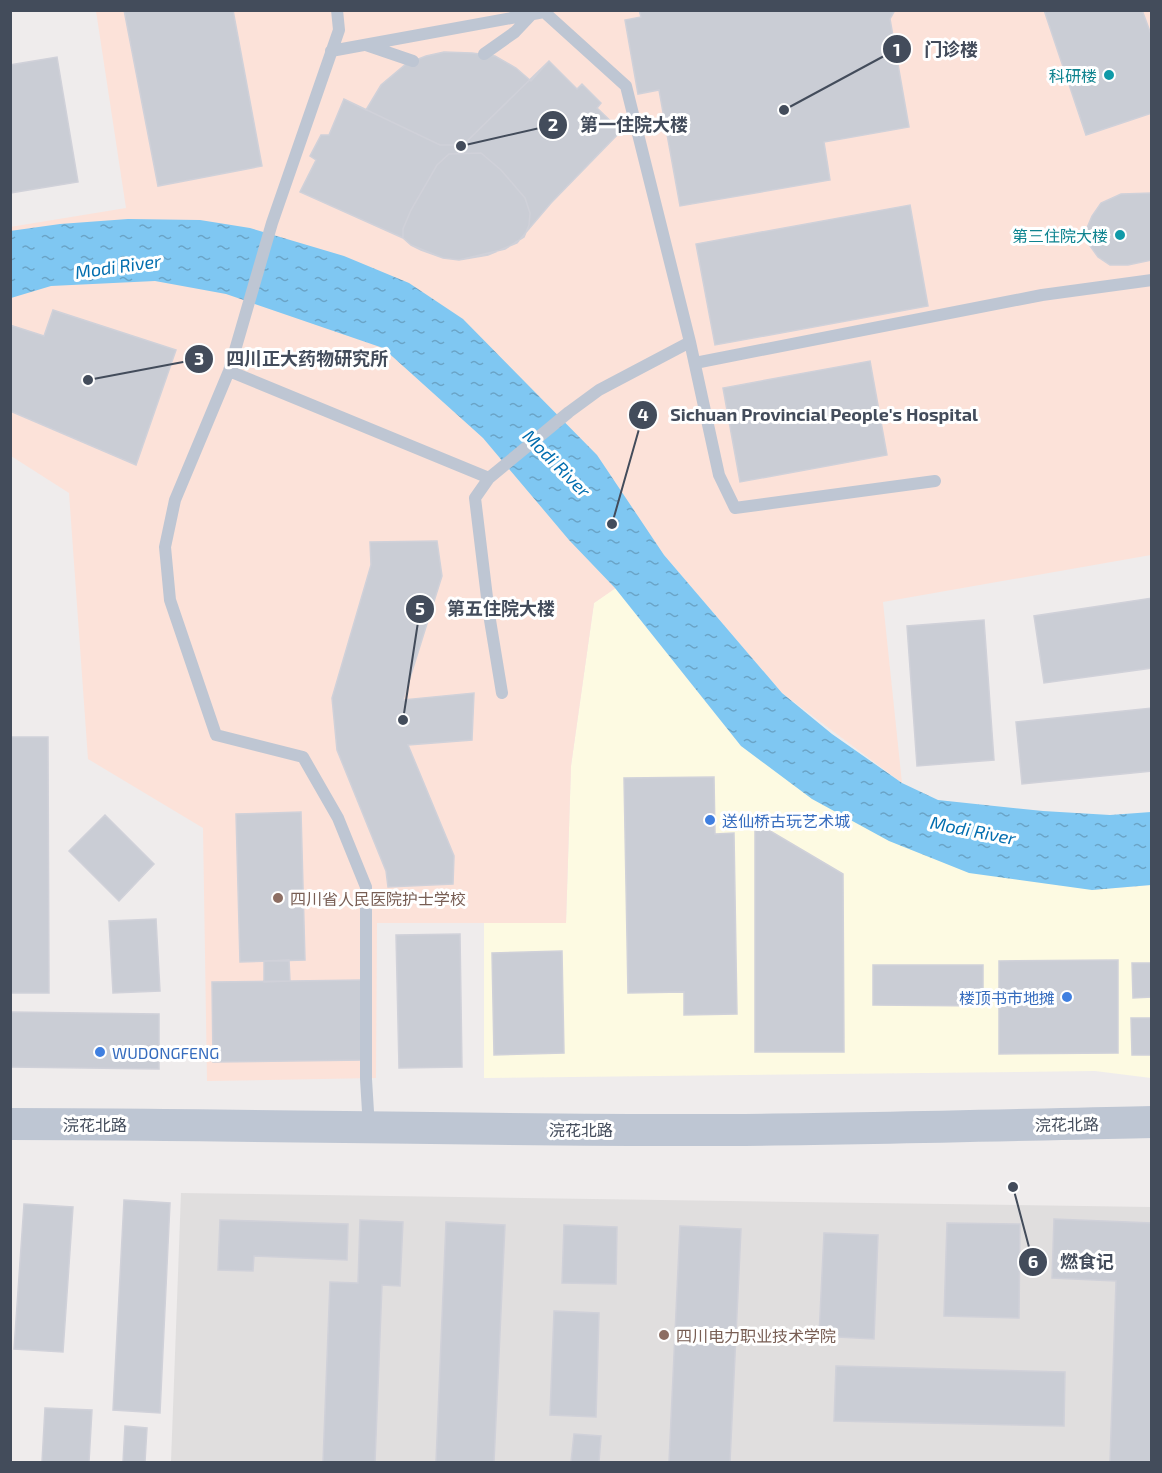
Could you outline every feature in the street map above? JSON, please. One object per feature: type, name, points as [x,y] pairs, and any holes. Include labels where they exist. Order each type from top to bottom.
[{"type":"street","name":"浣花北路","points":[[10,1124],[369,1129],[729,1130],[1152,1122]]},
{"type":"lane","points":[[337,10],[339,30],[272,223],[229,371],[175,500],[165,546],[170,600],[216,735],[303,757],[338,818],[366,887],[366,1079],[369,1129]]},
{"type":"lane","points":[[331,51],[539,12]]},
{"type":"lane","points":[[484,54],[539,12]]},
{"type":"lane","points":[[539,12],[626,86],[690,342],[719,475],[735,508],[935,481]]},
{"type":"lane","points":[[365,45],[413,62]]},
{"type":"lane","points":[[695,363],[1042,296],[1152,280]]},
{"type":"lane","points":[[502,693],[489,614],[475,498],[489,478],[599,390],[690,342]]},
{"type":"lane","points":[[229,371],[489,478]]},
{"type":"shaded area","points":[[96,11],[1151,11],[1151,555],[883,602],[902,783],[782,693],[664,555],[594,603],[571,766],[566,923],[377,923],[376,1078],[207,1081],[203,828],[88,759],[69,493],[11,456],[10,227],[126,208]]},
{"type":"shaded area","name":"送仙桥古玩艺术城","points":[[615,588],[741,746],[1092,890],[1151,885],[1151,1078],[1095,1071],[484,1078],[484,923],[566,923],[571,766],[594,603]]},
{"type":"shaded area","name":"四川电力职业技术学院","points":[[181,1193],[1151,1207],[1151,1462],[171,1462]]},
{"type":"water","name":"Modi River","points":[[128,219],[200,220],[250,228],[344,256],[409,283],[463,319],[597,455],[664,555],[782,693],[832,734],[902,783],[938,800],[1043,811],[1110,815],[1151,812],[1151,885],[1092,890],[969,873],[889,841],[812,799],[741,746],[615,588],[569,540],[483,438],[383,348],[226,294],[155,281],[51,286],[11,298],[10,231],[60,224]]},
{"type":"building","points":[[124,10],[233,10],[262,166],[158,186]]},
{"type":"building","points":[[639,10],[895,10],[890,19],[909,127],[824,142],[830,180],[680,206],[659,90],[638,94],[625,20],[641,17]]},
{"type":"building","name":"科研楼","points":[[1044,10],[1142,10],[1152,37],[1152,113],[1086,135]]},
{"type":"building","points":[[444,52],[495,56],[516,68],[531,81],[549,61],[577,89],[582,84],[601,103],[597,108],[621,131],[551,203],[517,243],[488,255],[459,260],[443,258],[421,250],[403,238],[300,192],[316,160],[310,156],[321,135],[329,135],[344,99],[366,110],[381,85],[406,64]]},
{"type":"building","points":[[57,57],[78,182],[10,193],[10,65]]},
{"type":"building","points":[[549,61],[577,89],[582,84],[601,103],[597,108],[621,131],[551,203],[517,243],[488,255],[459,260],[443,258],[421,250],[403,238],[300,192],[316,160],[310,156],[321,135],[329,135],[344,99],[440,145],[463,145]]},
{"type":"building","points":[[481,153],[501,170],[525,198],[530,213],[529,225],[524,237],[505,249],[459,260],[443,258],[411,245],[403,238],[403,229],[411,210],[437,165],[449,154]]},
{"type":"building","name":"第三住院大楼","points":[[1152,193],[1152,260],[1128,265],[1110,265],[1098,257],[1088,243],[1087,228],[1101,203],[1121,194]]},
{"type":"building","points":[[910,205],[928,306],[715,345],[696,244]]},
{"type":"building","points":[[53,310],[176,350],[136,465],[10,411],[10,325],[44,336]]},
{"type":"building","points":[[870,361],[887,455],[740,482],[723,388]]},
{"type":"building","points":[[437,541],[442,576],[403,700],[474,693],[472,740],[408,745],[454,856],[453,884],[388,887],[386,871],[337,750],[332,698],[371,565],[370,542]]},
{"type":"building","points":[[1152,598],[1152,668],[1044,683],[1034,616]]},
{"type":"building","points":[[984,620],[994,760],[917,766],[907,626]]},
{"type":"building","points":[[1152,708],[1152,771],[1022,784],[1016,722]]},
{"type":"building","points":[[10,737],[48,737],[49,993],[10,993]]},
{"type":"building","points":[[714,777],[715,834],[734,833],[737,1014],[684,1015],[684,992],[628,993],[624,778]]},
{"type":"building","points":[[301,812],[305,960],[240,962],[236,814]]},
{"type":"building","points":[[105,815],[154,864],[119,901],[69,851]]},
{"type":"building","points":[[755,822],[843,874],[844,1052],[755,1052]]},
{"type":"building","points":[[156,919],[160,991],[113,993],[109,921]]},
{"type":"building","points":[[460,934],[462,1067],[399,1068],[396,935]]},
{"type":"building","points":[[562,951],[564,1053],[494,1055],[492,953]]},
{"type":"building","points":[[289,960],[290,981],[264,982],[264,961]]},
{"type":"building","points":[[1118,960],[1118,1053],[999,1054],[999,961]]},
{"type":"building","points":[[1132,963],[1152,963],[1152,997],[1133,998]]},
{"type":"building","points":[[873,965],[983,965],[983,1006],[873,1005]]},
{"type":"building","points":[[363,980],[364,1060],[213,1062],[212,982]]},
{"type":"building","points":[[10,1012],[159,1014],[159,1069],[10,1067]]},
{"type":"building","points":[[1131,1018],[1152,1018],[1152,1055],[1132,1055]]},
{"type":"building","points":[[124,1200],[170,1203],[160,1413],[113,1410]]},
{"type":"building","points":[[24,1204],[73,1207],[63,1352],[14,1349]]},
{"type":"building","points":[[1054,1219],[1152,1223],[1152,1462],[1110,1462],[1116,1281],[1052,1278]]},
{"type":"building","points":[[220,1220],[348,1224],[347,1260],[254,1256],[253,1271],[218,1270]]},
{"type":"building","points":[[360,1220],[403,1222],[400,1286],[382,1285],[375,1462],[323,1462],[330,1282],[358,1283]]},
{"type":"building","points":[[446,1222],[505,1225],[494,1462],[436,1462]]},
{"type":"building","points":[[947,1223],[1020,1224],[1019,1318],[944,1316]]},
{"type":"building","points":[[564,1225],[617,1227],[616,1284],[562,1283]]},
{"type":"building","points":[[680,1226],[741,1229],[730,1462],[669,1462]]},
{"type":"building","points":[[824,1233],[878,1235],[874,1339],[819,1336]]},
{"type":"building","points":[[554,1311],[599,1313],[596,1417],[550,1415]]},
{"type":"building","points":[[836,1366],[1065,1372],[1064,1426],[834,1421]]},
{"type":"building","points":[[45,1408],[92,1410],[89,1462],[42,1462]]},
{"type":"building","points":[[125,1426],[147,1428],[145,1462],[123,1462]]},
{"type":"building","points":[[574,1434],[601,1436],[599,1462],[571,1462]]},
{"type":"place","name":"科研楼","points":[[1109,75]]},
{"type":"place","name":"门诊楼","points":[[784,110]]},
{"type":"place","name":"第一住院大楼","points":[[461,146]]},
{"type":"place","name":"第三住院大楼","points":[[1120,235]]},
{"type":"place","name":"四川正大药物研究所","points":[[88,380]]},
{"type":"place","name":"Sichuan Provincial People's Hospital","points":[[612,524]]},
{"type":"place","name":"第五住院大楼","points":[[403,720]]},
{"type":"place","name":"送仙桥古玩艺术城","points":[[710,820]]},
{"type":"place","name":"四川省人民医院护士学校","points":[[278,898]]},
{"type":"place","name":"楼顶书市地摊","points":[[1067,997]]},
{"type":"place","name":"WUDONGFENG","points":[[100,1052]]},
{"type":"place","name":"燃食记","points":[[1013,1187]]},
{"type":"place","name":"四川电力职业技术学院","points":[[664,1335]]}]
